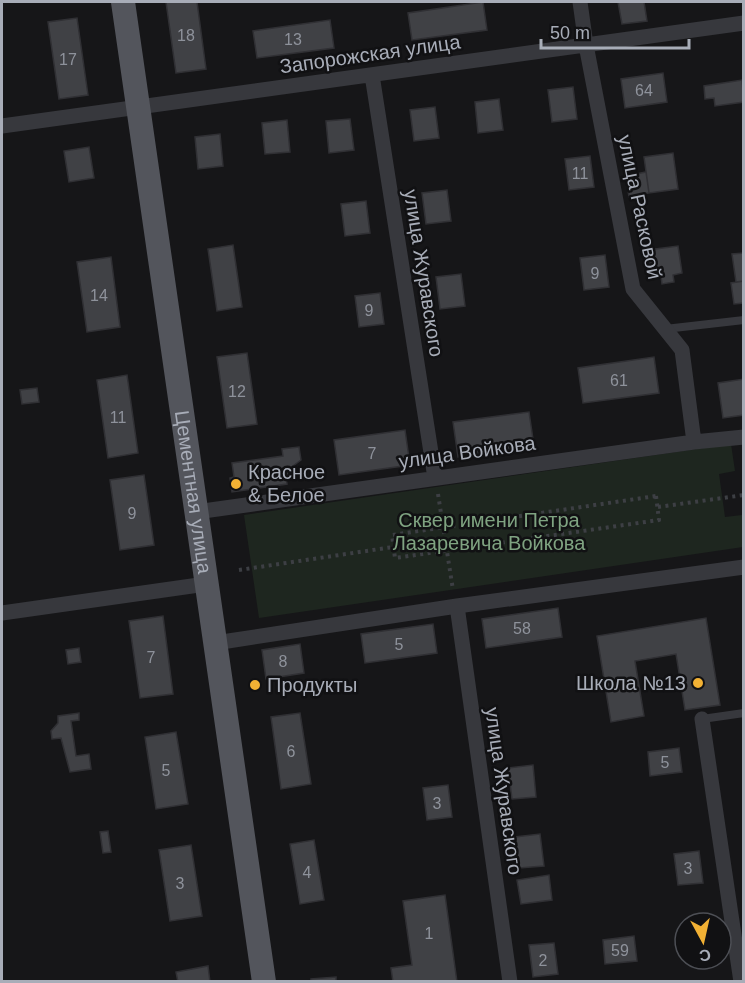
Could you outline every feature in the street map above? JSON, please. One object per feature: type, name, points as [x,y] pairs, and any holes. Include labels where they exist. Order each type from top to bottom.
[{"type":"main road","name":"Цементная улица","points":[[123,2],[264,981]]},
{"type":"street","name":"улица Расковой","points":[[580,2],[586,45],[633,289],[682,350],[694,442]]},
{"type":"street","name":"Запорожская улица","points":[[2,126],[744,22]]},
{"type":"street","name":"улица Журавского","points":[[372,75],[435,478]]},
{"type":"street","name":"улица Войкова","points":[[196,512],[694,442],[744,437]]},
{"type":"street","points":[[215,643],[457,606],[744,567]]},
{"type":"street","points":[[2,613],[206,584]]},
{"type":"street","name":"улица Журавского","points":[[457,606],[510,981]]},
{"type":"street","points":[[702,719],[741,981]]},
{"type":"lane","points":[[665,329],[744,320]]},
{"type":"lane","points":[[702,719],[744,713]]},
{"type":"path","points":[[435,478],[457,606]]},
{"type":"path","points":[[657,507],[744,495]]},
{"type":"path","points":[[656,496],[657,507],[659,520],[395,558],[393,547],[392,535],[656,496]]},
{"type":"path","points":[[238,570],[393,547]]},
{"type":"green space","name":"Сквер имени Петра Лазаревича Войкова","points":[[731,444],[735,471],[719,474],[725,517],[742,515],[743,547],[259,618],[244,515]]},
{"type":"building","points":[[166,2],[197,2],[206,69],[176,73]]},
{"type":"building","points":[[483,2],[487,30],[412,40],[408,13]]},
{"type":"building","points":[[618,2],[644,2],[647,21],[622,24]]},
{"type":"building","points":[[77,18],[88,95],[59,99],[48,22]]},
{"type":"building","points":[[330,20],[334,48],[257,58],[253,31]]},
{"type":"building","points":[[663,73],[667,102],[625,108],[621,79]]},
{"type":"building","points":[[742,80],[744,102],[715,106],[714,98],[705,99],[704,86]]},
{"type":"building","points":[[573,87],[577,119],[552,122],[548,90]]},
{"type":"building","points":[[499,99],[503,130],[478,133],[475,102]]},
{"type":"building","points":[[435,107],[439,138],[414,141],[410,110]]},
{"type":"building","points":[[350,119],[354,150],[329,153],[326,121]]},
{"type":"building","points":[[287,120],[290,152],[265,154],[262,123]]},
{"type":"building","points":[[220,134],[223,166],[198,169],[195,137]]},
{"type":"building","points":[[89,147],[94,178],[69,182],[64,151]]},
{"type":"building","points":[[673,153],[678,189],[649,193],[644,157]]},
{"type":"building","points":[[590,156],[594,187],[569,190],[565,159]]},
{"type":"building","points":[[646,172],[649,193],[629,197],[626,176]]},
{"type":"building","points":[[447,190],[451,221],[426,224],[422,193]]},
{"type":"building","points":[[366,201],[370,233],[345,236],[341,204]]},
{"type":"building","points":[[233,245],[242,307],[217,311],[208,249]]},
{"type":"building","points":[[678,246],[682,273],[673,275],[674,282],[662,284],[661,276],[652,278],[648,250]]},
{"type":"building","points":[[744,253],[744,281],[736,282],[732,254]]},
{"type":"building","points":[[605,255],[609,287],[584,290],[580,258]]},
{"type":"building","points":[[111,257],[120,327],[87,332],[77,262]]},
{"type":"building","points":[[461,274],[465,306],[440,309],[436,277]]},
{"type":"building","points":[[744,281],[744,303],[734,304],[731,283]]},
{"type":"building","points":[[380,293],[384,324],[359,327],[355,296]]},
{"type":"building","points":[[247,353],[257,424],[227,428],[217,357]]},
{"type":"building","points":[[654,357],[659,393],[583,403],[578,368]]},
{"type":"building","points":[[127,375],[138,453],[108,458],[97,380]]},
{"type":"building","points":[[744,379],[744,415],[723,418],[718,383]]},
{"type":"building","points":[[37,388],[39,402],[22,404],[20,390]]},
{"type":"building","points":[[529,412],[534,446],[458,457],[453,422]]},
{"type":"building","points":[[405,430],[410,465],[339,475],[334,440]]},
{"type":"building","points":[[299,447],[301,460],[289,469],[290,476],[286,477],[287,484],[232,492],[230,478],[234,477],[232,463],[283,456],[282,449]]},
{"type":"building","points":[[144,475],[154,545],[120,550],[110,480]]},
{"type":"building","points":[[558,608],[562,637],[486,648],[482,619]]},
{"type":"building","points":[[163,616],[173,694],[140,698],[129,621]]},
{"type":"building","name":"Школа №13","points":[[706,618],[720,705],[685,710],[676,654],[635,661],[644,716],[611,722],[597,636]]},
{"type":"building","points":[[433,624],[437,653],[365,663],[361,634]]},
{"type":"building","points":[[300,644],[304,673],[266,679],[262,650]]},
{"type":"building","points":[[79,648],[81,662],[68,664],[66,650]]},
{"type":"building","points":[[79,713],[79,720],[71,721],[76,756],[89,754],[91,769],[70,772],[61,738],[52,739],[51,731],[58,723],[58,716]]},
{"type":"building","points":[[300,713],[311,784],[281,789],[271,717]]},
{"type":"building","points":[[176,732],[188,804],[156,809],[145,737]]},
{"type":"building","points":[[679,748],[682,772],[650,776],[648,752]]},
{"type":"building","points":[[533,765],[536,797],[512,799],[508,768]]},
{"type":"building","points":[[448,785],[452,817],[427,820],[423,788]]},
{"type":"building","points":[[108,831],[111,852],[103,853],[100,832]]},
{"type":"building","points":[[540,834],[544,866],[519,868],[515,837]]},
{"type":"building","points":[[314,840],[324,900],[300,904],[290,844]]},
{"type":"building","points":[[191,845],[202,916],[170,921],[159,850]]},
{"type":"building","points":[[699,851],[703,883],[678,885],[674,854]]},
{"type":"building","points":[[549,875],[552,900],[521,904],[517,880]]},
{"type":"building","points":[[445,895],[457,982],[393,982],[391,968],[412,965],[403,901]]},
{"type":"building","points":[[634,936],[637,961],[605,964],[603,940]]},
{"type":"building","points":[[554,943],[558,974],[533,977],[529,945]]},
{"type":"building","points":[[208,966],[210,982],[178,982],[176,972]]},
{"type":"building","points":[[336,977],[336,982],[311,982],[311,979]]},
{"type":"place","name":"Красное & Белое","points":[[236,484]]},
{"type":"place","name":"Школа №13","points":[[698,683]]},
{"type":"place","name":"Продукты","points":[[255,685]]}]
